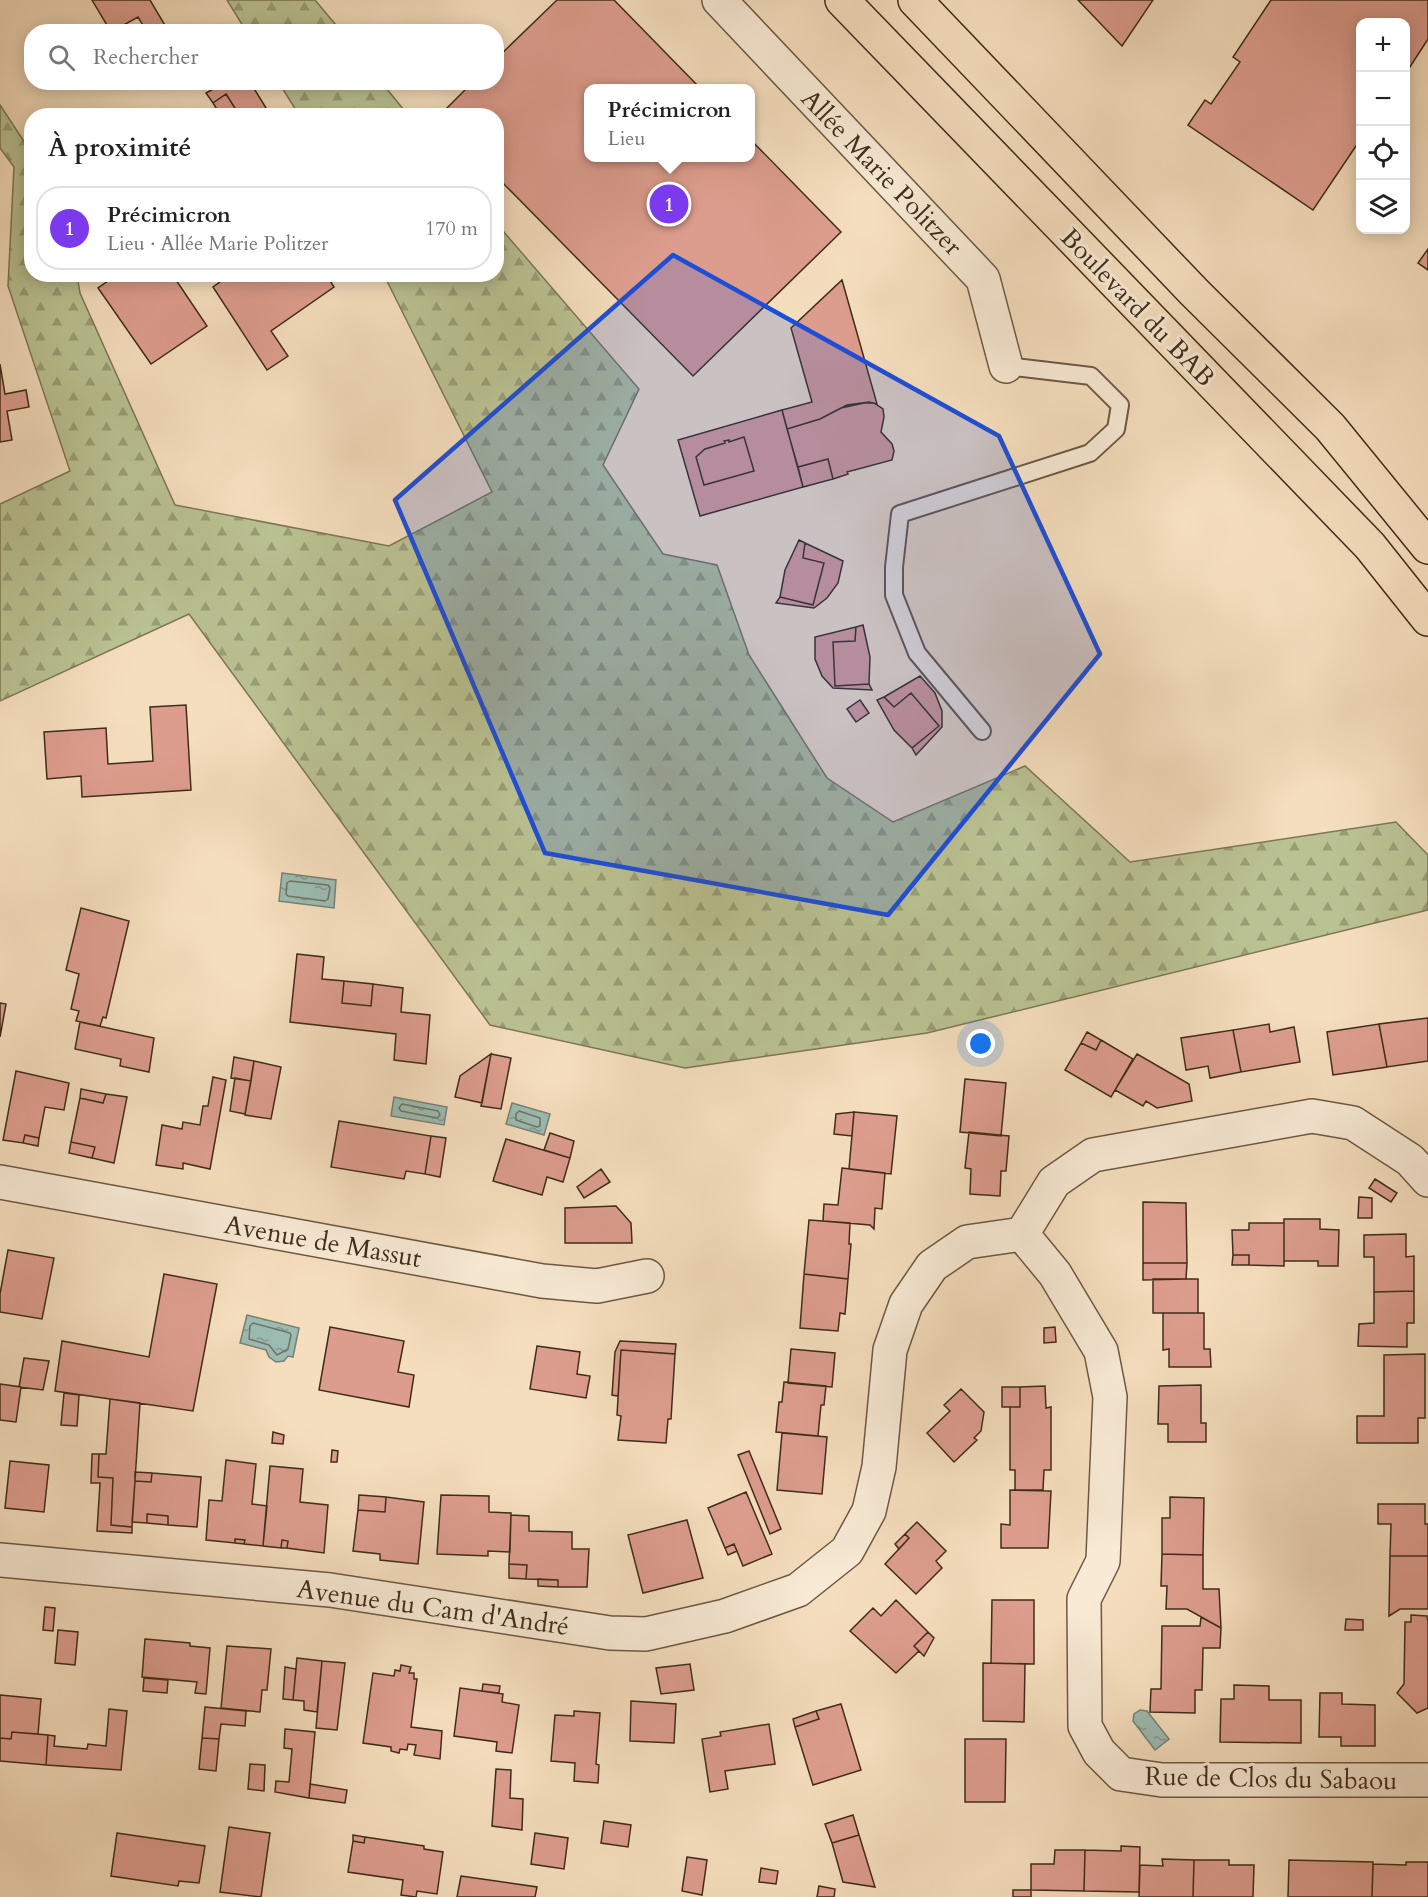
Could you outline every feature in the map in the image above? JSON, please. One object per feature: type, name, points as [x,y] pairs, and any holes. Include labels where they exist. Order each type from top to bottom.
[{"type":"main road","name":"Boulevard du BAB","points":[[842,0],[1370,546],[1428,619]]},
{"type":"main road","name":"Boulevard du BAB","points":[[915,0],[1194,292],[1330,427],[1428,547]]},
{"type":"main road","points":[[1330,427],[1428,520]]},
{"type":"street","name":"Allée Marie Politzer","points":[[719,0],[983,279],[1006,366]]},
{"type":"street","points":[[1022,1234],[1054,1182],[1093,1155],[1312,1116],[1353,1123],[1410,1160],[1428,1180]]},
{"type":"street","name":"Avenue de Massut","points":[[0,1182],[542,1281],[597,1286],[647,1276]]},
{"type":"street","name":"Avenue du Cam d'André","points":[[0,1560],[330,1590],[610,1633],[646,1634],[725,1616],[798,1590],[847,1551],[869,1511],[879,1467],[890,1350],[906,1304],[932,1266],[967,1242],[1022,1234]]},
{"type":"street","name":"Rue de Clos du Sabaou","points":[[1022,1234],[1055,1274],[1101,1351],[1110,1397],[1103,1560],[1084,1599],[1086,1726],[1099,1752],[1121,1774],[1162,1779],[1428,1780]]},
{"type":"lane","points":[[982,731],[917,653],[894,595],[894,567],[900,514],[1090,453],[1116,429],[1120,405],[1092,376],[1006,366]]},
{"type":"highlighted area","points":[[673,255],[999,436],[1100,654],[888,915],[545,853],[395,500]]},
{"type":"green space","points":[[227,0],[315,0],[335,24],[242,24]]},
{"type":"green space","points":[[283,90],[388,90],[402,108],[295,108]]},
{"type":"green space","points":[[0,105],[24,141],[24,282],[78,282],[80,293],[175,505],[389,546],[492,492],[387,282],[504,282],[504,232],[639,389],[603,465],[663,554],[717,565],[749,655],[827,778],[893,822],[1025,766],[1130,862],[1396,822],[1428,855],[1428,910],[927,1033],[685,1068],[490,1025],[189,614],[0,701],[0,504],[70,471],[8,286],[14,167],[0,148]]},
{"type":"water","points":[[282,873],[336,880],[334,908],[279,901]]},
{"type":"water","points":[[394,1097],[447,1107],[444,1125],[391,1116]]},
{"type":"water","points":[[512,1103],[550,1114],[544,1135],[506,1124]]},
{"type":"water","points":[[247,1315],[299,1328],[293,1357],[288,1356],[284,1361],[276,1362],[269,1357],[266,1350],[240,1343]]},
{"type":"water","points":[[1140,1710],[1147,1711],[1169,1739],[1155,1750],[1133,1721],[1134,1714]]},
{"type":"building","points":[[92,0],[150,0],[164,24],[142,24],[138,17],[125,24],[106,24]]},
{"type":"building","points":[[557,0],[614,0],[696,84],[584,84],[584,162],[755,162],[755,144],[841,232],[693,376],[504,184],[504,108],[447,108],[465,90],[504,90],[504,51]]},
{"type":"building","points":[[1078,0],[1153,0],[1122,46]]},
{"type":"building","points":[[1271,0],[1428,0],[1428,39],[1410,67],[1410,18],[1356,18],[1356,146],[1313,210],[1188,125],[1205,100],[1211,104],[1240,62],[1233,57]]},
{"type":"building","points":[[211,90],[255,90],[266,108],[235,108],[226,94],[213,103],[206,93]]},
{"type":"building","points":[[226,94],[235,108],[216,108],[213,103]]},
{"type":"building","points":[[1428,249],[1428,270],[1418,263]]},
{"type":"building","points":[[842,280],[877,404],[869,402],[847,405],[820,419],[787,429],[782,410],[812,402],[791,328]]},
{"type":"building","points":[[107,282],[177,282],[207,326],[151,364],[98,288]]},
{"type":"building","points":[[220,282],[331,282],[334,287],[271,331],[288,356],[267,370],[213,287]]},
{"type":"building","points":[[0,364],[5,394],[26,390],[29,407],[7,411],[12,440],[0,442]]},
{"type":"building","points":[[874,403],[883,409],[881,432],[892,444],[894,451],[892,460],[847,472],[848,474],[833,479],[828,459],[798,467],[787,429],[820,419],[841,408]]},
{"type":"building","points":[[782,410],[803,487],[700,516],[678,440]],"holes":[[[744,437],[754,471],[704,485],[696,457],[705,449],[725,443],[724,441],[729,440],[729,442]]]},
{"type":"building","points":[[744,437],[754,471],[704,485],[696,457],[705,449],[725,443],[724,441],[729,440],[729,442]]},
{"type":"building","points":[[828,459],[833,479],[803,487],[798,467]]},
{"type":"building","points":[[799,540],[805,543],[803,558],[824,563],[813,605],[780,597],[785,570]]},
{"type":"building","points":[[805,543],[843,561],[838,583],[827,598],[814,608],[776,603],[780,597],[813,605],[824,563],[803,558]]},
{"type":"building","points":[[863,625],[870,657],[869,684],[835,686],[833,642],[855,641],[856,627]]},
{"type":"building","points":[[856,627],[855,641],[833,642],[835,686],[869,684],[872,690],[833,688],[822,676],[815,659],[815,637]]},
{"type":"building","points":[[920,676],[935,693],[942,711],[942,727],[916,755],[912,748],[939,726],[911,693],[894,707],[884,697]]},
{"type":"building","points":[[911,693],[939,726],[912,748],[894,730],[877,700],[884,697],[894,707]]},
{"type":"building","points":[[860,700],[869,713],[856,722],[847,709]]},
{"type":"building","points":[[186,705],[191,790],[82,797],[81,776],[47,779],[44,732],[106,728],[108,764],[153,761],[150,707]]},
{"type":"building","points":[[81,908],[129,921],[106,1018],[103,1017],[100,1026],[76,1021],[79,1011],[71,1009],[79,974],[66,970]]},
{"type":"building","points":[[297,954],[324,957],[322,979],[344,981],[342,1003],[371,1006],[373,984],[403,988],[401,1012],[430,1015],[426,1064],[394,1060],[396,1034],[290,1022]]},
{"type":"building","points":[[344,981],[373,984],[371,1006],[342,1003]]},
{"type":"building","points":[[0,1003],[6,1004],[0,1037]]},
{"type":"building","points":[[1428,1018],[1428,1061],[1387,1067],[1379,1024]]},
{"type":"building","points":[[80,1022],[154,1038],[149,1072],[120,1066],[121,1059],[75,1049]]},
{"type":"building","points":[[1269,1024],[1270,1032],[1294,1027],[1300,1062],[1241,1072],[1233,1030]]},
{"type":"building","points":[[1379,1024],[1387,1067],[1333,1075],[1327,1032]]},
{"type":"building","points":[[1233,1030],[1241,1072],[1210,1078],[1208,1066],[1186,1070],[1181,1038]]},
{"type":"building","points":[[1087,1032],[1101,1040],[1096,1050],[1081,1043]]},
{"type":"building","points":[[1101,1040],[1133,1059],[1111,1097],[1065,1070],[1081,1043],[1096,1050]]},
{"type":"building","points":[[491,1054],[482,1103],[455,1097],[460,1076]]},
{"type":"building","points":[[491,1054],[511,1058],[501,1109],[481,1106]]},
{"type":"building","points":[[1137,1054],[1189,1084],[1192,1101],[1157,1108],[1146,1101],[1143,1106],[1115,1090]]},
{"type":"building","points":[[234,1057],[254,1061],[251,1081],[231,1078]]},
{"type":"building","points":[[254,1061],[281,1067],[271,1119],[245,1115]]},
{"type":"building","points":[[16,1071],[69,1083],[64,1110],[45,1107],[39,1138],[25,1135],[23,1143],[3,1140]]},
{"type":"building","points":[[213,1077],[226,1080],[210,1169],[183,1163],[183,1169],[156,1165],[162,1125],[182,1129],[183,1122],[200,1125],[203,1106],[208,1106]]},
{"type":"building","points":[[235,1078],[251,1081],[245,1114],[230,1111]]},
{"type":"building","points":[[965,1079],[1006,1083],[1001,1136],[960,1132]]},
{"type":"building","points":[[81,1089],[106,1094],[103,1103],[80,1098]]},
{"type":"building","points":[[106,1094],[127,1097],[114,1163],[92,1158],[95,1147],[71,1142],[80,1098],[103,1103]]},
{"type":"building","points":[[854,1112],[897,1116],[891,1174],[849,1169]]},
{"type":"building","points":[[854,1112],[852,1136],[834,1134],[836,1114]]},
{"type":"building","points":[[339,1121],[431,1136],[425,1174],[406,1171],[404,1179],[331,1167]]},
{"type":"building","points":[[969,1132],[1009,1136],[1006,1171],[1001,1171],[1000,1196],[970,1194],[971,1169],[965,1168]]},
{"type":"building","points":[[550,1133],[574,1141],[570,1158],[544,1150]]},
{"type":"building","points":[[25,1135],[39,1138],[38,1146],[23,1143]]},
{"type":"building","points":[[431,1136],[446,1138],[440,1177],[425,1174]]},
{"type":"building","points":[[506,1139],[570,1158],[563,1182],[547,1177],[542,1195],[493,1181]]},
{"type":"building","points":[[71,1142],[95,1147],[92,1158],[69,1153]]},
{"type":"building","points":[[842,1168],[885,1173],[882,1209],[875,1208],[874,1229],[870,1225],[823,1221],[824,1204],[838,1205]]},
{"type":"building","points":[[601,1169],[610,1182],[584,1198],[577,1187]]},
{"type":"building","points":[[1375,1179],[1397,1193],[1391,1202],[1369,1188]]},
{"type":"building","points":[[1359,1197],[1372,1198],[1372,1218],[1358,1218]]},
{"type":"building","points":[[1143,1202],[1186,1203],[1187,1263],[1143,1263]]},
{"type":"building","points":[[616,1206],[631,1223],[632,1243],[565,1243],[565,1208]]},
{"type":"building","points":[[1284,1219],[1320,1219],[1320,1229],[1339,1230],[1338,1266],[1318,1266],[1318,1261],[1284,1261]]},
{"type":"building","points":[[809,1220],[850,1223],[848,1279],[804,1274]]},
{"type":"building","points":[[1249,1223],[1284,1223],[1284,1266],[1249,1265],[1249,1255],[1233,1255],[1232,1230],[1249,1230]]},
{"type":"building","points":[[1406,1234],[1406,1257],[1414,1256],[1414,1291],[1374,1292],[1374,1257],[1364,1257],[1364,1235]]},
{"type":"building","points":[[8,1250],[54,1258],[42,1319],[0,1312],[0,1294]]},
{"type":"building","points":[[1233,1255],[1249,1255],[1249,1265],[1232,1265]]},
{"type":"building","points":[[1143,1263],[1187,1263],[1186,1279],[1143,1280]]},
{"type":"building","points":[[164,1274],[217,1284],[193,1411],[55,1391],[62,1341],[149,1357]]},
{"type":"building","points":[[804,1274],[848,1279],[845,1314],[840,1313],[838,1331],[800,1328]]},
{"type":"building","points":[[1153,1279],[1198,1279],[1198,1313],[1153,1313]]},
{"type":"building","points":[[1414,1291],[1414,1323],[1407,1323],[1407,1347],[1358,1346],[1359,1324],[1374,1323],[1374,1292]]},
{"type":"building","points":[[1163,1313],[1204,1313],[1204,1349],[1210,1349],[1211,1367],[1169,1367],[1169,1349],[1163,1350]]},
{"type":"building","points":[[330,1327],[404,1341],[398,1372],[414,1375],[409,1407],[319,1390]]},
{"type":"building","points":[[1055,1327],[1056,1342],[1044,1343],[1044,1328]]},
{"type":"building","points":[[620,1341],[676,1344],[675,1354],[621,1350],[618,1396],[612,1395],[615,1352]]},
{"type":"building","points":[[537,1346],[580,1352],[577,1374],[590,1376],[586,1398],[530,1389]]},
{"type":"building","points":[[791,1349],[835,1353],[832,1387],[788,1383]]},
{"type":"building","points":[[621,1350],[675,1354],[671,1419],[668,1419],[666,1443],[618,1440],[621,1416],[617,1415]]},
{"type":"building","points":[[1425,1354],[1425,1418],[1418,1418],[1418,1443],[1357,1443],[1357,1416],[1384,1416],[1384,1355]]},
{"type":"building","points":[[24,1358],[49,1361],[43,1390],[19,1387]]},
{"type":"building","points":[[784,1382],[826,1386],[824,1405],[821,1405],[818,1436],[776,1432]]},
{"type":"building","points":[[0,1384],[21,1387],[16,1422],[0,1420]]},
{"type":"building","points":[[1201,1385],[1201,1423],[1206,1423],[1206,1442],[1168,1442],[1168,1424],[1158,1424],[1159,1386]]},
{"type":"building","points":[[1045,1386],[1046,1408],[1051,1407],[1051,1470],[1044,1470],[1043,1490],[1015,1490],[1015,1470],[1010,1470],[1010,1407],[1020,1407],[1020,1387]]},
{"type":"building","points":[[1002,1387],[1020,1387],[1020,1407],[1002,1407]]},
{"type":"building","points":[[961,1389],[984,1412],[981,1431],[974,1438],[977,1440],[954,1462],[927,1433],[950,1411],[944,1405]]},
{"type":"building","points":[[64,1393],[79,1395],[77,1426],[61,1425]]},
{"type":"building","points":[[110,1399],[140,1403],[132,1527],[111,1525],[113,1478],[98,1477],[99,1454],[106,1454]]},
{"type":"building","points":[[273,1432],[284,1435],[283,1444],[272,1443]]},
{"type":"building","points":[[782,1433],[827,1437],[822,1494],[777,1490]]},
{"type":"building","points":[[332,1450],[338,1451],[337,1462],[331,1462]]},
{"type":"building","points":[[749,1451],[781,1529],[770,1534],[738,1455]]},
{"type":"building","points":[[92,1454],[99,1454],[98,1477],[113,1478],[111,1525],[132,1527],[132,1533],[97,1531],[100,1483],[91,1483]]},
{"type":"building","points":[[226,1460],[256,1464],[252,1504],[267,1506],[263,1546],[244,1544],[245,1540],[235,1539],[235,1543],[206,1540],[209,1500],[222,1501]]},
{"type":"building","points":[[10,1461],[49,1465],[44,1512],[5,1508]]},
{"type":"building","points":[[270,1466],[303,1469],[300,1502],[328,1505],[324,1553],[287,1548],[288,1541],[282,1540],[281,1548],[263,1546]]},
{"type":"building","points":[[135,1472],[152,1473],[151,1482],[135,1481]]},
{"type":"building","points":[[152,1473],[201,1477],[197,1527],[168,1525],[168,1516],[147,1514],[147,1523],[132,1522],[135,1481],[151,1482]]},
{"type":"building","points":[[1010,1490],[1051,1491],[1048,1548],[1001,1548],[1001,1524],[1010,1525]]},
{"type":"building","points":[[746,1492],[772,1554],[743,1566],[734,1544],[725,1548],[708,1508]]},
{"type":"building","points":[[359,1495],[386,1497],[385,1512],[358,1510]]},
{"type":"building","points":[[441,1495],[489,1496],[489,1512],[511,1513],[510,1552],[488,1551],[488,1556],[437,1554]]},
{"type":"building","points":[[386,1497],[424,1502],[418,1564],[380,1560],[380,1554],[353,1551],[358,1510],[385,1512]]},
{"type":"building","points":[[1170,1497],[1204,1498],[1203,1555],[1162,1554],[1162,1518],[1170,1518]]},
{"type":"building","points":[[1378,1504],[1425,1504],[1425,1524],[1428,1524],[1428,1556],[1390,1556],[1391,1524],[1378,1524]]},
{"type":"building","points":[[147,1514],[168,1516],[168,1525],[147,1523]]},
{"type":"building","points":[[511,1515],[529,1516],[529,1531],[572,1532],[572,1549],[589,1549],[587,1587],[558,1587],[558,1580],[526,1579],[527,1565],[509,1564]]},
{"type":"building","points":[[687,1520],[703,1578],[643,1593],[628,1535]]},
{"type":"building","points":[[917,1522],[946,1551],[936,1561],[942,1568],[916,1594],[885,1564],[909,1538],[905,1534]]},
{"type":"building","points":[[905,1534],[909,1538],[899,1549],[895,1544]]},
{"type":"building","points":[[235,1539],[245,1540],[244,1544],[235,1543]]},
{"type":"building","points":[[282,1540],[288,1541],[287,1548],[281,1548]]},
{"type":"building","points":[[734,1544],[737,1551],[728,1555],[725,1548]]},
{"type":"building","points":[[1162,1554],[1203,1555],[1203,1589],[1219,1589],[1221,1628],[1187,1609],[1166,1609],[1167,1586],[1161,1586]]},
{"type":"building","points":[[1390,1556],[1428,1556],[1428,1609],[1400,1609],[1389,1616]]},
{"type":"building","points":[[509,1564],[527,1565],[526,1579],[509,1578]]},
{"type":"building","points":[[538,1579],[558,1580],[558,1587],[538,1586]]},
{"type":"building","points":[[896,1600],[928,1632],[914,1646],[919,1651],[896,1673],[850,1631],[873,1608],[881,1616]]},
{"type":"building","points":[[992,1600],[1034,1600],[1034,1664],[991,1663]]},
{"type":"building","points":[[45,1607],[55,1608],[53,1631],[43,1630]]},
{"type":"building","points":[[1411,1615],[1427,1616],[1428,1622],[1428,1708],[1417,1713],[1397,1693],[1404,1684],[1405,1622],[1411,1622]]},
{"type":"building","points":[[1201,1617],[1221,1628],[1220,1648],[1203,1648],[1202,1690],[1195,1690],[1195,1713],[1150,1712],[1151,1689],[1161,1689],[1162,1626],[1200,1626]]},
{"type":"building","points":[[1346,1619],[1363,1620],[1363,1630],[1345,1630]]},
{"type":"building","points":[[58,1630],[78,1632],[75,1665],[55,1663]]},
{"type":"building","points":[[928,1632],[934,1638],[924,1656],[914,1646]]},
{"type":"building","points":[[145,1639],[190,1643],[190,1646],[210,1648],[206,1694],[195,1693],[197,1682],[142,1677]]},
{"type":"building","points":[[227,1646],[271,1649],[267,1690],[262,1690],[260,1712],[221,1708]]},
{"type":"building","points":[[297,1658],[322,1661],[317,1712],[304,1710],[304,1701],[293,1700]]},
{"type":"building","points":[[322,1661],[345,1663],[337,1730],[316,1728]]},
{"type":"building","points":[[983,1663],[1025,1664],[1024,1722],[983,1721]]},
{"type":"building","points":[[690,1664],[694,1690],[661,1694],[656,1668]]},
{"type":"building","points":[[401,1665],[411,1667],[409,1673],[414,1673],[414,1679],[417,1679],[411,1727],[442,1731],[440,1759],[414,1755],[416,1745],[408,1744],[407,1750],[400,1749],[399,1753],[391,1751],[391,1747],[363,1743],[373,1673],[394,1676],[395,1670],[400,1671]]},
{"type":"building","points":[[285,1667],[296,1669],[293,1700],[283,1699]]},
{"type":"building","points":[[144,1678],[168,1680],[167,1693],[143,1691]]},
{"type":"building","points":[[483,1684],[500,1686],[499,1693],[482,1691]]},
{"type":"building","points":[[1234,1685],[1269,1686],[1269,1700],[1301,1700],[1301,1743],[1220,1742],[1221,1699],[1234,1699]]},
{"type":"building","points":[[460,1688],[503,1694],[502,1702],[519,1705],[512,1753],[496,1751],[497,1742],[454,1736]]},
{"type":"building","points":[[1320,1693],[1342,1693],[1342,1704],[1375,1705],[1375,1746],[1341,1746],[1341,1737],[1319,1737]]},
{"type":"building","points":[[0,1695],[41,1699],[38,1734],[12,1732],[11,1739],[0,1738]]},
{"type":"building","points":[[631,1701],[676,1704],[674,1743],[630,1741]]},
{"type":"building","points":[[841,1704],[861,1770],[813,1785],[795,1727],[819,1719],[816,1711]]},
{"type":"building","points":[[205,1707],[246,1711],[245,1726],[221,1724],[219,1739],[202,1738]]},
{"type":"building","points":[[109,1709],[127,1711],[121,1770],[46,1765],[48,1735],[55,1736],[54,1746],[87,1749],[88,1744],[106,1746]]},
{"type":"building","points":[[574,1711],[600,1713],[596,1764],[599,1765],[598,1783],[574,1781],[575,1763],[551,1761],[555,1715],[574,1716]]},
{"type":"building","points":[[816,1711],[819,1719],[795,1727],[793,1719]]},
{"type":"building","points":[[769,1724],[775,1764],[725,1771],[728,1789],[710,1792],[702,1739],[721,1736],[720,1732]]},
{"type":"building","points":[[285,1729],[315,1732],[309,1798],[275,1792],[276,1781],[289,1782],[292,1749],[284,1748]]},
{"type":"building","points":[[12,1732],[48,1735],[46,1765],[0,1761],[0,1738],[11,1739]]},
{"type":"building","points":[[202,1738],[219,1739],[216,1771],[199,1769]]},
{"type":"building","points":[[965,1739],[1006,1739],[1005,1802],[965,1802]]},
{"type":"building","points":[[250,1764],[265,1765],[264,1791],[248,1789]]},
{"type":"building","points":[[496,1769],[511,1770],[510,1798],[523,1799],[522,1830],[492,1826]]},
{"type":"building","points":[[310,1784],[347,1790],[345,1803],[309,1798]]},
{"type":"building","points":[[853,1815],[859,1835],[832,1843],[825,1824]]},
{"type":"building","points":[[604,1821],[631,1825],[628,1847],[601,1843]]},
{"type":"building","points":[[229,1827],[270,1833],[261,1897],[220,1892]]},
{"type":"building","points":[[117,1833],[205,1846],[199,1883],[179,1881],[178,1886],[111,1876]]},
{"type":"building","points":[[535,1833],[568,1838],[564,1869],[531,1864]]},
{"type":"building","points":[[353,1835],[365,1837],[364,1843],[353,1841]]},
{"type":"building","points":[[859,1835],[875,1887],[843,1882],[832,1843]]},
{"type":"building","points":[[365,1837],[424,1846],[424,1849],[443,1852],[437,1894],[417,1891],[416,1897],[401,1895],[403,1880],[348,1872],[353,1841],[364,1843]]},
{"type":"building","points":[[1121,1846],[1140,1847],[1139,1892],[1084,1891],[1085,1850],[1121,1851]]},
{"type":"building","points":[[1055,1850],[1085,1850],[1084,1891],[1031,1890],[1031,1864],[1054,1864]]},
{"type":"building","points":[[687,1857],[707,1860],[702,1895],[682,1891]]},
{"type":"building","points":[[1162,1859],[1194,1860],[1193,1897],[1139,1897],[1140,1865],[1163,1866]]},
{"type":"building","points":[[1194,1860],[1229,1860],[1229,1865],[1254,1865],[1253,1897],[1193,1897]]},
{"type":"building","points":[[1289,1860],[1373,1862],[1372,1897],[1288,1897]]},
{"type":"building","points":[[1406,1862],[1428,1862],[1428,1897],[1372,1897],[1373,1864],[1406,1865]]},
{"type":"building","points":[[761,1868],[778,1871],[776,1884],[759,1882]]},
{"type":"building","points":[[461,1876],[537,1887],[535,1897],[457,1897]]},
{"type":"building","points":[[819,1886],[835,1889],[834,1897],[817,1897]]},
{"type":"building","points":[[1013,1890],[1031,1890],[1031,1897],[1013,1897]]},
{"type":"place","name":"Précimicron","points":[[669,204]]}]
